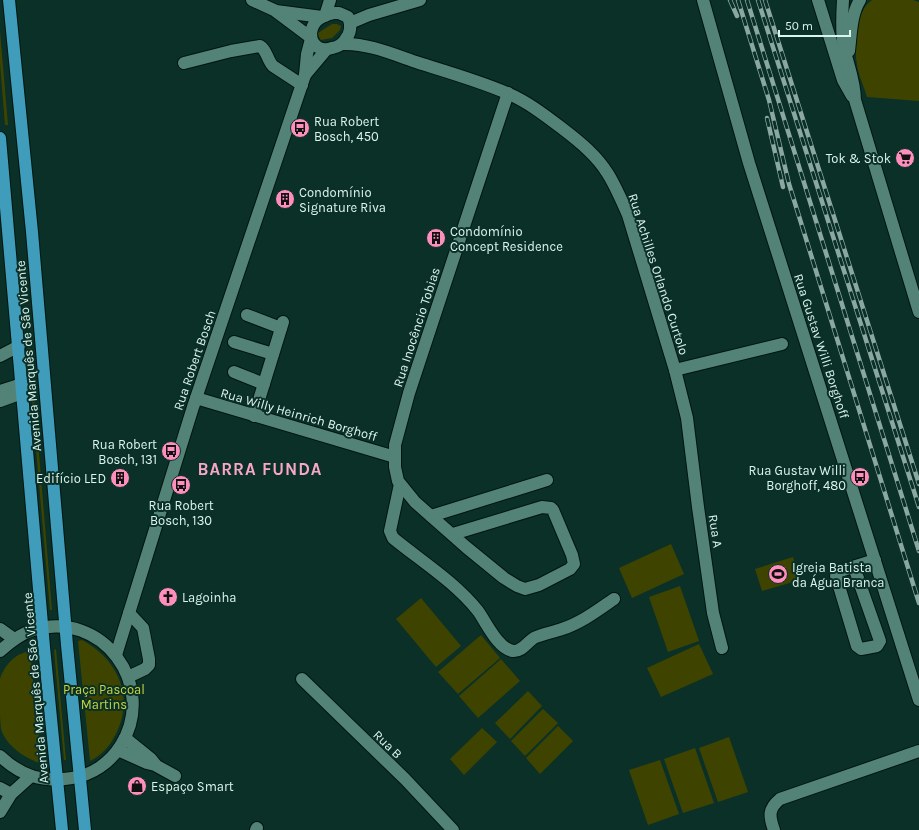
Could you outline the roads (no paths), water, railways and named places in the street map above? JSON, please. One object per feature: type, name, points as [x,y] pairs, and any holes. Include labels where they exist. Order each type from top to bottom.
[{"type":"main road","name":"Avenida Marquês de São Vicente","points":[[9,0],[33,247],[85,830]]},
{"type":"main road","name":"Avenida Marquês de São Vicente","points":[[0,138],[62,830]]},
{"type":"street","points":[[252,0],[274,10],[311,38],[314,45],[326,50],[343,44],[347,38],[350,22]]},
{"type":"street","points":[[327,15],[330,0]]},
{"type":"street","points":[[311,38],[313,26],[327,15],[334,0]]},
{"type":"street","points":[[350,22],[420,0]]},
{"type":"street","name":"Rua Gustav Willi Borghoff","points":[[703,0],[749,163],[919,700]]},
{"type":"street","points":[[818,0],[843,80],[855,100]]},
{"type":"street","points":[[843,0],[842,31],[855,100],[919,312]]},
{"type":"street","points":[[848,65],[853,18],[856,6],[860,0]]},
{"type":"street","points":[[274,10],[327,15],[339,13],[350,22],[371,48]]},
{"type":"street","name":"Rua Robert Bosch","points":[[116,655],[196,398],[303,80],[311,38]]},
{"type":"street","name":"Rua Achilles Orlando Curtolo","points":[[343,44],[371,48],[508,93],[528,104],[585,147],[608,173],[620,195],[628,215],[675,370],[687,418]]},
{"type":"street","points":[[184,63],[231,51],[260,46],[263,48],[273,66],[303,80]]},
{"type":"street","name":"Rua Robert Bosch","points":[[303,80],[326,50]]},
{"type":"street","name":"Rua Inocêncio Tobias","points":[[399,482],[394,457],[409,393],[508,93]]},
{"type":"street","points":[[247,315],[282,325],[254,416]]},
{"type":"street","points":[[234,342],[273,354]]},
{"type":"street","points":[[675,370],[782,344]]},
{"type":"street","points":[[0,356],[19,346]]},
{"type":"street","points":[[234,372],[264,384]]},
{"type":"street","points":[[0,391],[22,389]]},
{"type":"street","points":[[0,401],[22,389]]},
{"type":"street","name":"Rua Willy Heinrich Borghoff","points":[[196,398],[394,457]]},
{"type":"street","name":"Rua A","points":[[687,418],[713,613],[722,648]]},
{"type":"street","points":[[431,516],[548,480]]},
{"type":"street","points":[[399,482],[411,498],[442,527],[453,534],[466,547],[504,578],[517,586],[525,588],[539,585],[570,569],[574,564],[572,555],[551,508],[542,507],[453,534]]},
{"type":"street","points":[[399,482],[390,531],[393,538],[440,576],[450,582],[477,610],[505,648],[514,651],[523,648],[534,638],[577,623],[614,599]]},
{"type":"street","points":[[854,567],[880,641],[878,646],[866,649],[861,649],[857,646],[836,576],[840,571],[875,560]]},
{"type":"street","points":[[128,676],[145,669],[149,665],[143,628],[129,614]]},
{"type":"street","points":[[0,651],[14,639],[32,630],[66,627],[80,630],[94,636],[106,644],[116,655],[128,676],[133,695],[132,717],[125,738],[118,750],[102,766],[92,772],[80,777],[58,781],[43,780],[15,769],[0,756]]},
{"type":"street","points":[[0,629],[14,639]]},
{"type":"street","name":"Rua B","points":[[302,679],[405,779],[453,830]]},
{"type":"street","points":[[125,738],[155,764],[175,776]]},
{"type":"street","points":[[118,750],[147,763],[155,764]]},
{"type":"street","points":[[774,830],[770,812],[773,804],[787,795],[919,751]]},
{"type":"street","points":[[11,794],[15,769]]},
{"type":"street","points":[[0,812],[11,794],[31,776]]},
{"type":"street","points":[[0,788],[11,794]]},
{"type":"railway","points":[[730,0],[737,16]]},
{"type":"railway","points":[[738,0],[769,100],[789,184],[919,603]]},
{"type":"railway","points":[[747,0],[919,551]]},
{"type":"railway","points":[[758,0],[919,507]]},
{"type":"railway","points":[[765,0],[919,484]]},
{"type":"railway","points":[[767,118],[783,187]]},
{"type":"place","name":"Rua Robert Bosch, 450","points":[[300,128]]},
{"type":"place","name":"Tok & Stok","points":[[905,158]]},
{"type":"place","name":"Condomínio Signature Riva","points":[[285,199]]},
{"type":"place","name":"Condomínio Concept Residence","points":[[436,238]]},
{"type":"place","name":"Rua Robert Bosch, 131","points":[[171,451]]},
{"type":"place","name":"Rua Gustav Willi Borghoff, 480","points":[[860,477]]},
{"type":"place","name":"Edifício LED","points":[[120,478]]},
{"type":"place","name":"Rua Robert Bosch, 130","points":[[181,485]]},
{"type":"place","name":"Igreja Batista da Água Branca","points":[[778,574]]},
{"type":"place","name":"Lagoinha","points":[[168,597]]},
{"type":"place","name":"Espaço Smart","points":[[137,786]]},
{"type":"district","name":"BARRA FUNDA","points":[[260,469]]},
{"type":"park label","name":"Praça Pascoal Martins","points":[[104,696]]}]
